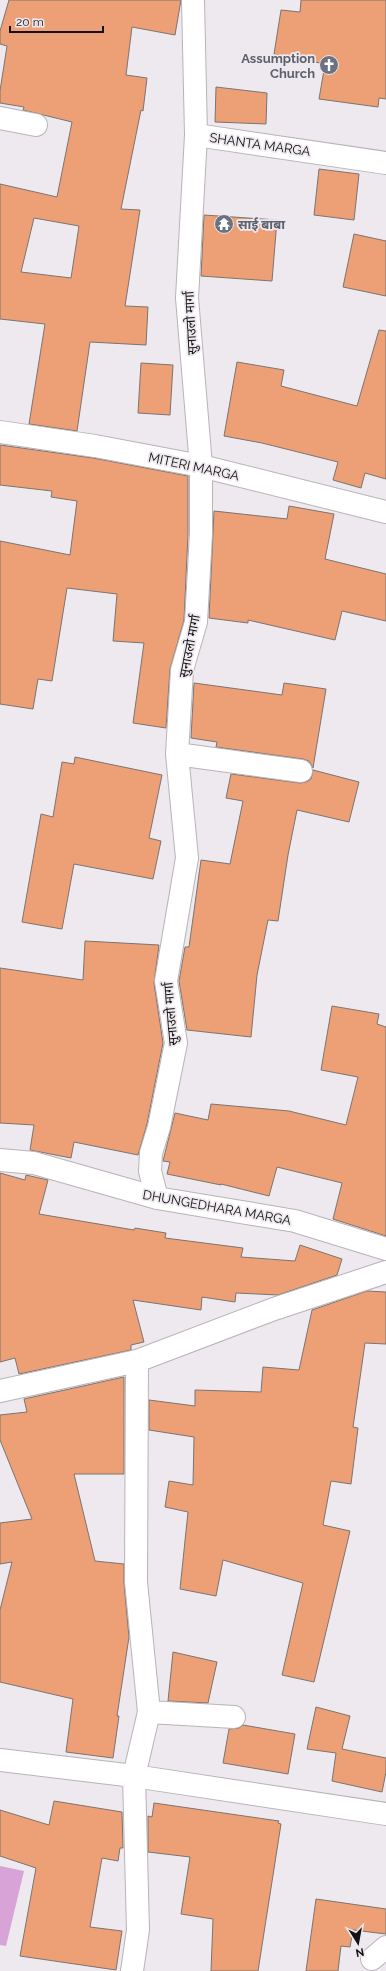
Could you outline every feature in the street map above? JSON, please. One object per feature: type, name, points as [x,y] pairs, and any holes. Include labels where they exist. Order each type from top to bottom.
[{"type":"street","name":"SHANTA MARGA","points":[[193,0],[196,135],[386,163]]},
{"type":"street","points":[[0,118],[36,125]]},
{"type":"street","name":"सुनाउलो मार्गा","points":[[157,1198],[150,1171],[151,1153],[159,1127],[176,1043],[166,981],[186,858],[177,754],[182,670],[196,622],[201,534],[201,466],[187,298],[196,135]]},
{"type":"street","name":"MITERI MARGA","points":[[0,432],[95,446],[201,466],[386,512]]},
{"type":"street","points":[[177,754],[301,770]]},
{"type":"street","name":"DHUNGEDHARA MARGA","points":[[0,1160],[34,1163],[157,1198],[295,1221],[386,1249]]},
{"type":"street","points":[[0,1391],[137,1361],[274,1309],[386,1272]]},
{"type":"street","points":[[132,1971],[138,1930],[134,1776],[149,1712],[136,1582],[137,1361]]},
{"type":"street","points":[[149,1712],[234,1716]]},
{"type":"street","points":[[0,1760],[134,1776],[386,1814]]},
{"type":"shaded area","points":[[0,1866],[24,1871],[6,1946],[0,1945]]},
{"type":"building","points":[[9,0],[181,0],[175,35],[132,27],[126,75],[147,78],[143,111],[141,110],[121,209],[140,210],[125,306],[148,307],[146,345],[90,342],[77,431],[29,424],[45,324],[0,319],[0,184],[57,197],[72,122],[23,110],[24,107],[0,103],[0,91],[7,46],[0,44],[0,31]],"holes":[[[34,218],[79,226],[71,278],[21,272]]]},
{"type":"building","name":"Assumption Church","points":[[301,0],[386,0],[386,99],[379,98],[378,107],[319,99],[325,64],[274,54],[281,10],[300,12]]},
{"type":"building","points":[[216,87],[267,93],[266,124],[215,122]]},
{"type":"building","points":[[319,169],[359,174],[354,220],[314,215]]},
{"type":"building","points":[[204,215],[277,220],[272,281],[201,276]]},
{"type":"building","points":[[354,234],[386,241],[386,296],[343,287]]},
{"type":"building","points":[[379,330],[386,331],[386,479],[365,473],[361,488],[333,480],[338,462],[262,443],[224,436],[237,362],[284,370],[281,386],[357,406]]},
{"type":"building","points":[[141,363],[173,365],[170,415],[138,413]]},
{"type":"building","points":[[0,445],[93,458],[188,476],[188,534],[184,620],[170,669],[166,728],[133,723],[144,643],[113,641],[117,594],[67,588],[52,681],[38,679],[33,709],[0,704],[0,541],[70,555],[77,501],[51,497],[52,491],[0,485]]},
{"type":"building","points":[[289,506],[334,514],[325,559],[386,574],[386,621],[342,611],[335,640],[248,620],[248,623],[209,618],[214,511],[287,519]]},
{"type":"building","points":[[194,683],[282,695],[284,683],[326,689],[313,768],[309,761],[303,759],[216,747],[217,742],[191,738]]},
{"type":"building","points":[[75,757],[162,775],[149,838],[161,841],[153,879],[74,864],[62,929],[22,922],[41,814],[53,817],[62,762],[74,764]]},
{"type":"building","points":[[313,770],[359,782],[349,822],[297,810],[288,855],[278,921],[268,920],[257,975],[251,1037],[187,1030],[179,981],[185,947],[189,947],[201,860],[230,864],[243,801],[226,798],[231,774],[300,783],[311,779]]},
{"type":"building","points":[[85,941],[159,945],[154,983],[163,1043],[147,1124],[138,1155],[74,1142],[71,1158],[30,1150],[34,1125],[0,1123],[0,968],[83,980]]},
{"type":"building","points":[[332,1006],[379,1014],[377,1024],[386,1027],[386,1236],[333,1219],[342,1183],[277,1167],[269,1196],[221,1184],[167,1174],[170,1162],[163,1161],[175,1113],[208,1120],[211,1104],[289,1111],[346,1125],[358,1077],[321,1070]]},
{"type":"building","points":[[0,1173],[25,1180],[26,1175],[48,1180],[39,1214],[134,1230],[135,1228],[166,1233],[165,1238],[243,1248],[241,1257],[295,1261],[300,1245],[342,1259],[337,1275],[278,1295],[236,1293],[235,1302],[202,1297],[201,1310],[133,1300],[144,1342],[131,1345],[131,1350],[19,1374],[15,1358],[0,1362]]},
{"type":"building","points":[[367,1291],[386,1292],[386,1344],[365,1343],[353,1427],[358,1428],[351,1484],[331,1481],[323,1525],[350,1531],[314,1682],[282,1675],[303,1583],[223,1560],[216,1596],[180,1589],[188,1512],[165,1507],[169,1481],[193,1485],[194,1437],[149,1430],[149,1400],[195,1406],[195,1390],[261,1392],[263,1367],[299,1370],[312,1310]]},
{"type":"building","points":[[124,1377],[124,1474],[74,1474],[95,1561],[124,1564],[124,1583],[129,1637],[117,1716],[119,1716],[113,1758],[66,1752],[73,1699],[0,1682],[0,1610],[12,1562],[0,1564],[0,1523],[32,1519],[0,1440],[0,1415],[27,1412],[24,1399]]},
{"type":"building","points":[[173,1652],[217,1662],[208,1703],[168,1701]]},
{"type":"building","points":[[316,1707],[350,1716],[342,1749],[386,1758],[386,1772],[382,1792],[332,1781],[336,1753],[307,1749]]},
{"type":"building","points":[[243,1725],[295,1734],[288,1774],[223,1763],[229,1729],[239,1728]]},
{"type":"building","points":[[54,1801],[122,1812],[123,1848],[120,1848],[118,1861],[102,1858],[90,1927],[122,1931],[116,1970],[20,1956],[36,1868],[0,1856],[0,1810],[49,1825]]},
{"type":"building","points":[[154,1803],[279,1821],[278,1823],[281,1824],[258,1971],[211,1971],[213,1919],[181,1914],[190,1857],[148,1852],[148,1816],[152,1817]]},
{"type":"building","points":[[316,1899],[386,1909],[386,1934],[353,1930],[350,1947],[341,1946],[338,1971],[306,1971]]},
{"type":"place","name":"Assumption Church","points":[[329,65]]},
{"type":"place","name":"साई बाबा","points":[[224,224]]}]
